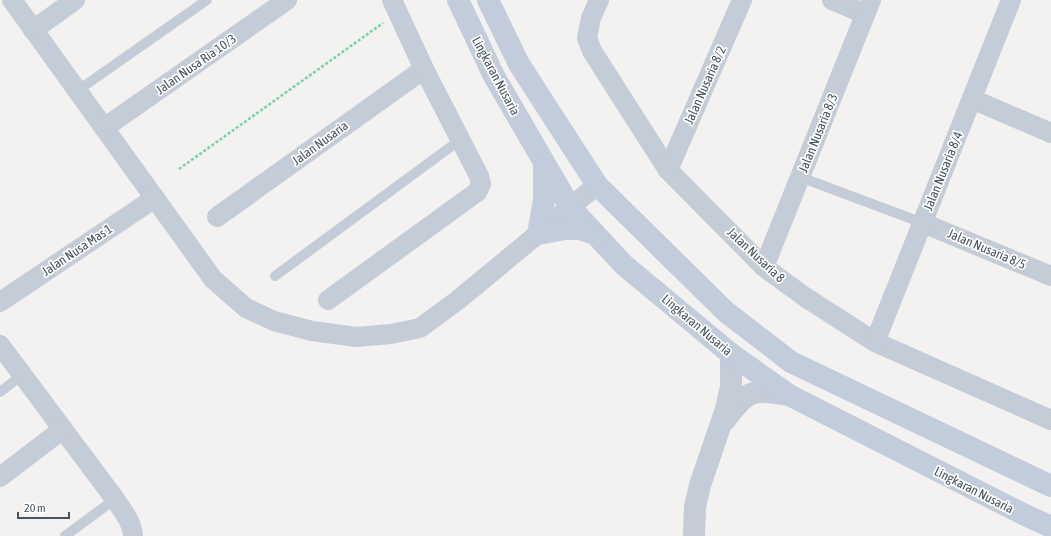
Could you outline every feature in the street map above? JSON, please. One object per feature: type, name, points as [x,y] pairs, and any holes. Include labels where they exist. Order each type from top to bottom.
[{"type":"main road","name":"Lingkaran Nusaria","points":[[458,0],[494,76],[570,207],[624,265],[731,354],[789,395],[1051,527]]},
{"type":"main road","name":"Lingkaran Nusaria","points":[[488,0],[519,64],[597,185],[726,312],[791,362],[1051,486]]},
{"type":"main road","points":[[544,161],[544,200],[538,234],[565,229],[580,229],[595,234]]},
{"type":"street","points":[[12,0],[213,279],[246,308],[274,322],[312,332],[356,337],[391,334],[420,328],[458,300],[597,185]]},
{"type":"street","points":[[33,30],[75,0]]},
{"type":"street","name":"Jalan Nusa Ria 10/3","points":[[104,128],[287,0]]},
{"type":"street","name":"Jalan Nusaria 8","points":[[598,0],[591,18],[587,38],[592,51],[668,170],[764,266],[804,297],[875,342],[1051,420]]},
{"type":"street","name":"Jalan Nusaria 8/2","points":[[668,170],[742,0]]},
{"type":"street","points":[[832,0],[868,7]]},
{"type":"street","name":"Jalan Nusaria 8/4","points":[[875,342],[1011,0]]},
{"type":"street","points":[[328,300],[477,192],[480,184],[479,176],[424,69],[395,6]]},
{"type":"street","name":"Jalan Nusaria 8/3","points":[[764,266],[868,7]]},
{"type":"street","name":"Jalan Nusaria","points":[[217,218],[424,69]]},
{"type":"street","points":[[972,99],[1051,133]]},
{"type":"street","name":"Jalan Nusa Mas 1","points":[[0,302],[155,198]]},
{"type":"street","name":"Jalan Nusaria 8/5","points":[[923,222],[1051,276]]},
{"type":"street","points":[[0,345],[115,499],[129,520],[133,529],[133,536]]},
{"type":"street","points":[[694,536],[695,507],[700,485],[722,424],[731,387],[731,354]]},
{"type":"street","points":[[722,424],[742,398],[752,393],[765,391],[789,395]]},
{"type":"street","points":[[0,477],[63,428]]},
{"type":"lane","points":[[77,91],[207,0]]},
{"type":"lane","points":[[275,276],[460,140]]},
{"type":"lane","points":[[800,177],[923,222]]},
{"type":"lane","points":[[0,392],[22,375]]},
{"type":"lane","points":[[65,536],[115,499]]},
{"type":"path","points":[[180,169],[395,6]]}]
